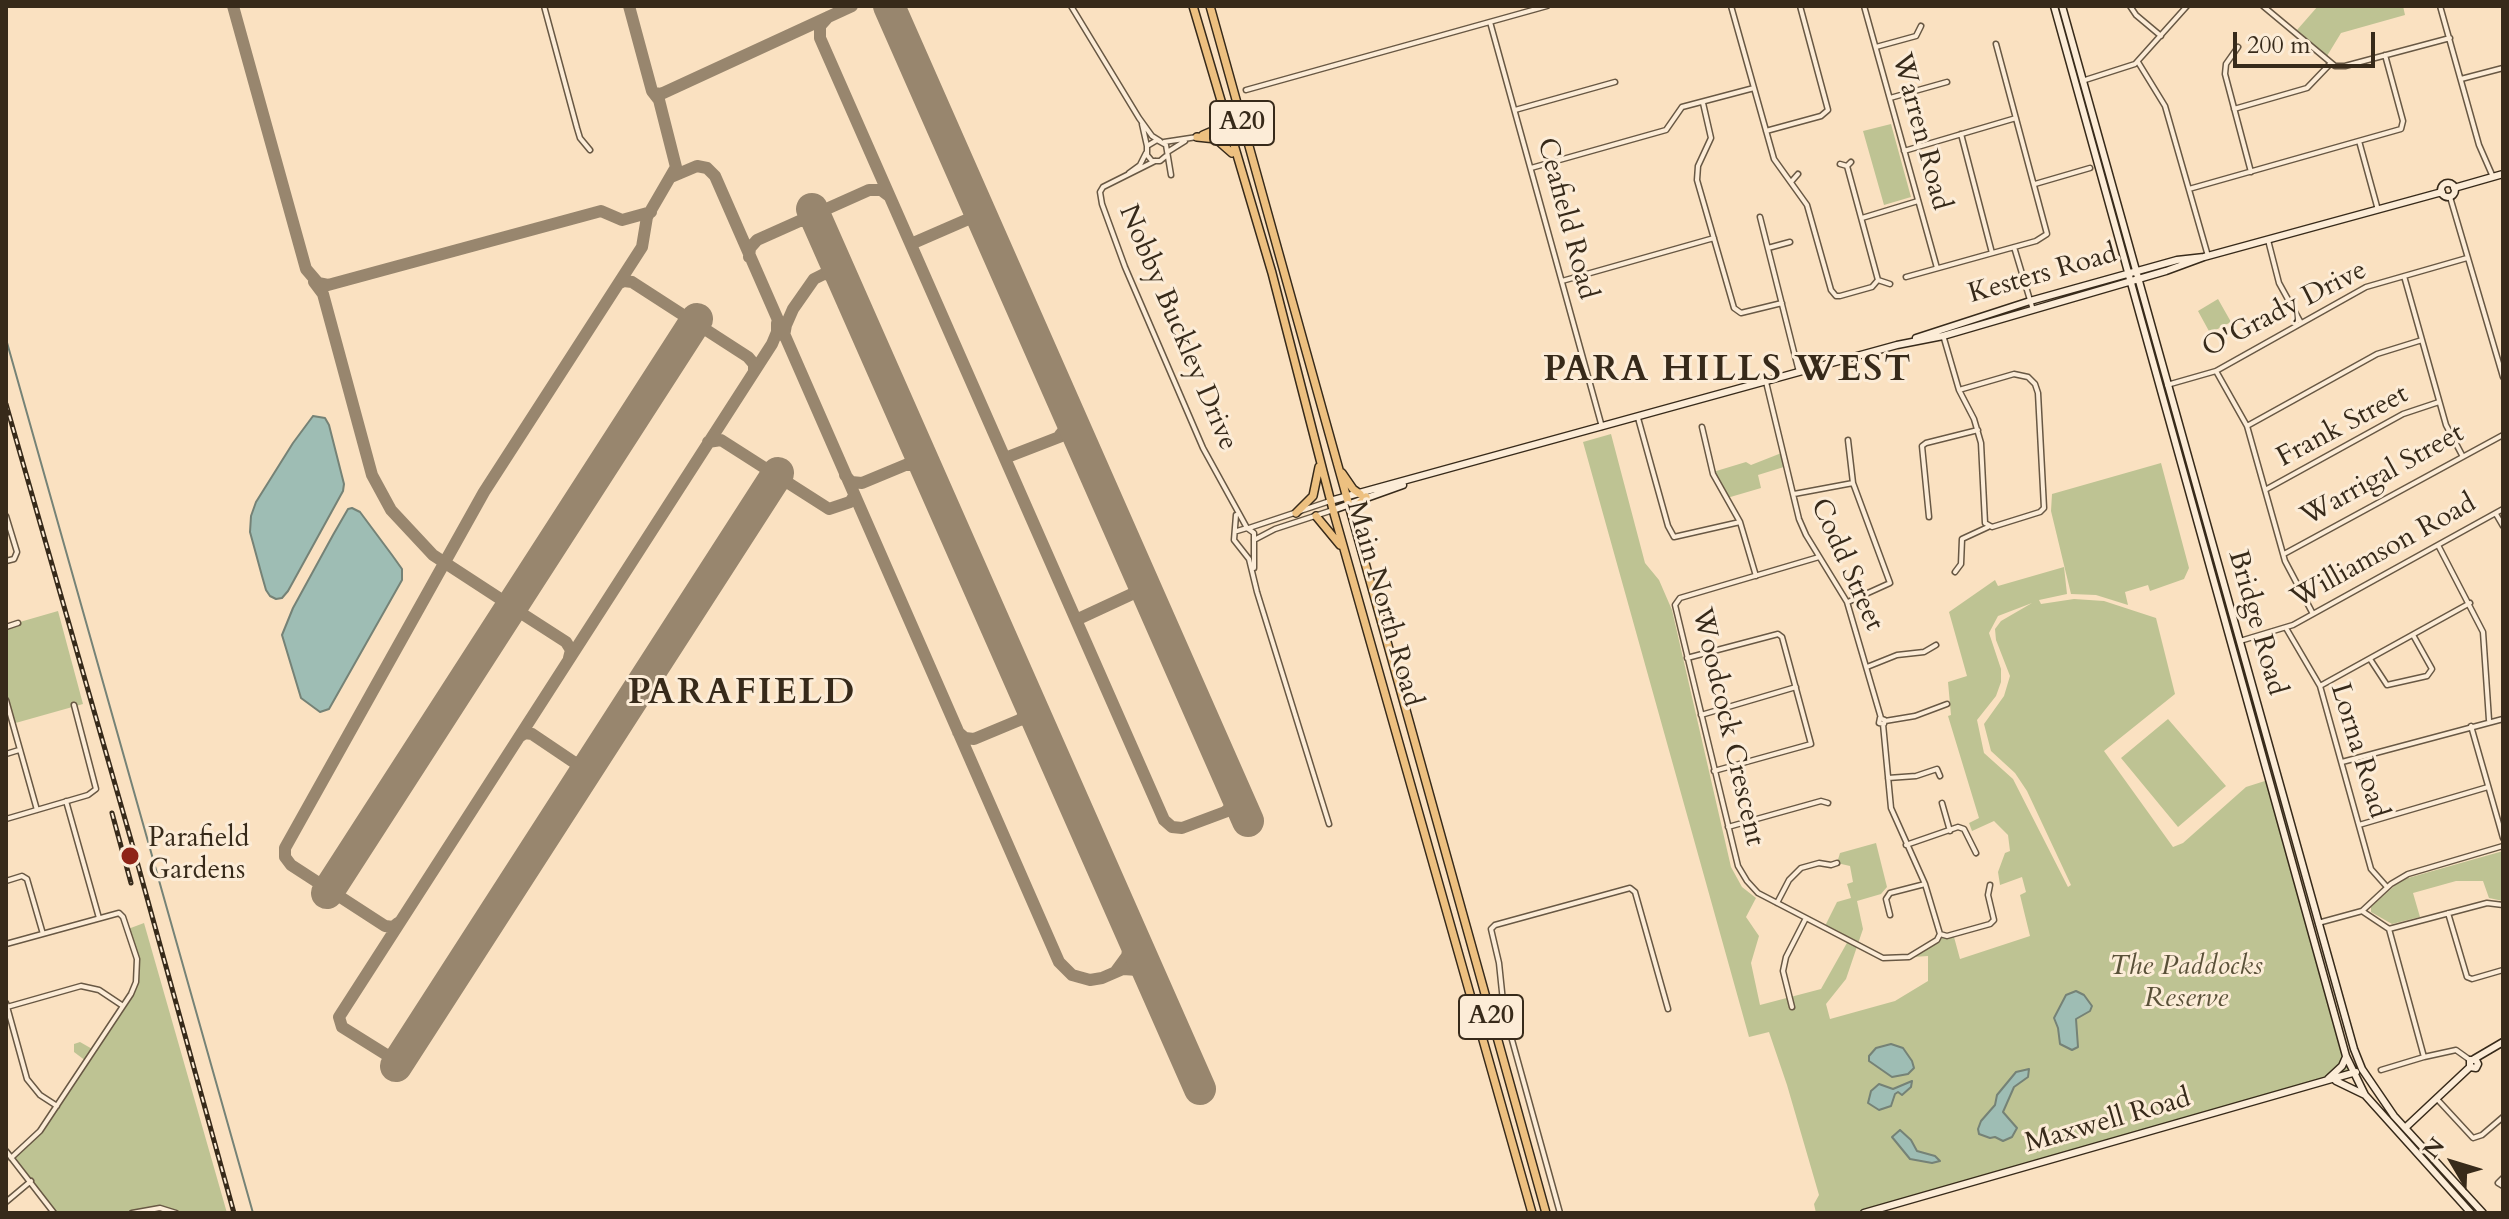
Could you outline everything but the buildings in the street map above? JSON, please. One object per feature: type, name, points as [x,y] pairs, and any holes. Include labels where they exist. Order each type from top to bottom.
[{"type":"highway","name":"Main North Road","points":[[1193,6],[1292,345],[1330,501],[1532,1213]]},
{"type":"highway","name":"Main North Road","points":[[1210,6],[1546,1213]]},
{"type":"highway","points":[[1196,137],[1217,129],[1223,122],[1223,113]]},
{"type":"highway","points":[[1196,137],[1216,139],[1236,158]]},
{"type":"highway","points":[[1296,513],[1313,496],[1320,462]]},
{"type":"highway","points":[[1338,468],[1353,489],[1363,495],[1356,507],[1355,528]]},
{"type":"highway","points":[[1316,516],[1344,550]]},
{"type":"main road","name":"Bridge Road","points":[[2054,6],[2079,82],[2159,387],[2238,641],[2362,1069],[2405,1128],[2483,1213]]},
{"type":"main road","name":"Bridge Road","points":[[2062,6],[2124,261],[2132,276],[2167,385],[2230,644],[2346,1056],[2365,1095],[2471,1213]]},
{"type":"main road","points":[[2442,192],[2450,197],[2454,188],[2503,174]]},
{"type":"main road","name":"Kesters Road","points":[[1330,501],[1347,500],[1942,332],[2033,310],[2132,276],[2442,192],[2446,184],[2454,188]]},
{"type":"main road","points":[[2113,278],[2124,261]]},
{"type":"main road","name":"Kesters Road","points":[[1942,332],[2030,301],[2113,278],[2132,276]]},
{"type":"main road","points":[[2159,387],[2167,385]]},
{"type":"main road","name":"Kesters Road","points":[[1333,510],[1347,500]]},
{"type":"main road","points":[[2230,644],[2238,641]]},
{"type":"main road","points":[[2250,718],[2259,716]]},
{"type":"main road","points":[[2310,926],[2318,923]]},
{"type":"main road","points":[[2403,1138],[2405,1128],[2473,1062],[2503,1042]]},
{"type":"main road","points":[[2329,1081],[2346,1056]]},
{"type":"main road","name":"Maxwell Road","points":[[1864,1213],[2362,1069]]},
{"type":"main road","points":[[2329,1081],[2345,1083],[2365,1095]]},
{"type":"street","points":[[544,6],[580,138],[590,150]]},
{"type":"street","points":[[1071,6],[1139,118],[1152,136],[1167,148],[1171,175],[1148,157],[1139,118]]},
{"type":"street","points":[[1246,90],[1547,6]]},
{"type":"street","points":[[1731,6],[1778,168],[1807,205],[1834,294],[1840,296],[1872,287],[1878,280]]},
{"type":"street","points":[[1766,131],[1821,116],[1828,110],[1800,6]]},
{"type":"street","name":"Warren Road","points":[[1864,6],[1937,268]]},
{"type":"street","points":[[2130,6],[2161,36]]},
{"type":"street","points":[[2079,82],[2138,62],[2187,6]]},
{"type":"street","points":[[2263,6],[2330,64],[2345,66],[2450,38]]},
{"type":"street","points":[[2271,12],[2276,6]]},
{"type":"street","points":[[2440,6],[2479,145],[2493,177]]},
{"type":"street","name":"Ceafield Road","points":[[1490,22],[1602,427]]},
{"type":"street","points":[[1876,47],[1916,36],[1921,26]]},
{"type":"street","points":[[1996,44],[2047,234],[2054,238]]},
{"type":"street","points":[[2238,47],[2225,68],[2251,172]]},
{"type":"street","points":[[2189,189],[2398,130],[2403,126],[2385,55]]},
{"type":"street","points":[[2138,62],[2164,101],[2206,256]]},
{"type":"street","points":[[2234,109],[2307,88],[2330,64]]},
{"type":"street","points":[[2461,79],[2503,68]]},
{"type":"street","points":[[1515,110],[1615,82]]},
{"type":"street","points":[[1890,98],[1947,82]]},
{"type":"street","points":[[1531,168],[1666,130],[1682,107],[1754,88]]},
{"type":"street","points":[[1703,103],[1711,138],[1698,166],[1697,180],[1734,308],[1741,313],[1782,303]]},
{"type":"street","points":[[1904,151],[2016,118]]},
{"type":"street","points":[[1961,134],[1992,253]]},
{"type":"street","points":[[1147,149],[1154,141],[1196,137]]},
{"type":"street","points":[[1156,162],[1174,146],[1196,137]]},
{"type":"street","points":[[2359,141],[2378,210]]},
{"type":"street","name":"Nobby Buckley Drive","points":[[1127,175],[1140,165],[1147,149]]},
{"type":"street","name":"Nobby Buckley Drive","points":[[1156,162],[1103,187],[1099,195],[1125,267],[1203,448],[1248,528]]},
{"type":"street","points":[[1840,164],[1849,164],[1878,280]]},
{"type":"street","points":[[2035,184],[2090,168]]},
{"type":"street","points":[[1791,182],[1798,174]]},
{"type":"street","points":[[2450,197],[2503,377]]},
{"type":"street","points":[[1862,218],[1918,201]]},
{"type":"street","points":[[1760,217],[1799,372]]},
{"type":"street","points":[[1906,277],[2041,239],[2047,234]]},
{"type":"street","points":[[1562,281],[1714,238]]},
{"type":"street","points":[[2268,240],[2279,283],[2301,323]]},
{"type":"street","points":[[1768,248],[1790,242]]},
{"type":"street","points":[[2014,247],[2033,310]]},
{"type":"street","name":"O'Grady Drive","points":[[2167,385],[2216,371],[2361,289],[2467,258]]},
{"type":"street","points":[[2404,276],[2446,425],[2462,455]]},
{"type":"street","points":[[1878,280],[1890,284]]},
{"type":"street","points":[[1942,332],[1959,390],[1978,430],[1984,516],[1988,527]]},
{"type":"street","points":[[2247,426],[2377,354],[2422,340]]},
{"type":"street","points":[[2216,371],[2247,426],[2283,554],[2313,614]]},
{"type":"street","points":[[1955,572],[1961,564],[1962,539],[2044,508],[2037,388],[2028,377],[2014,374],[1959,390]]},
{"type":"street","name":"Codd Street","points":[[1766,382],[1799,519],[1847,602],[1883,721],[1891,808],[1925,884],[1940,934]]},
{"type":"street","name":"Frank Street","points":[[2265,490],[2403,414],[2439,402]]},
{"type":"street","points":[[1638,417],[1668,526],[1674,537],[1740,522]]},
{"type":"street","points":[[1702,427],[1713,474],[1740,522],[1756,576]]},
{"type":"street","points":[[1929,517],[1922,446],[1978,430]]},
{"type":"street","name":"Warrigal Street","points":[[2283,554],[2503,435]]},
{"type":"street","points":[[1847,602],[1890,583],[1853,483],[1848,440]]},
{"type":"street","points":[[1794,494],[1853,483]]},
{"type":"street","name":"Kesters Road","points":[[1248,528],[1330,501]]},
{"type":"street","name":"Nobby Buckley Drive","points":[[1235,508],[1235,533]]},
{"type":"street","name":"Williamson Road","points":[[2238,641],[2286,628],[2503,509]]},
{"type":"street","name":"Kesters Road","points":[[1254,541],[1275,529],[1333,510]]},
{"type":"street","points":[[2496,513],[2503,526]]},
{"type":"street","points":[[6,516],[17,552],[14,559],[6,561]]},
{"type":"street","points":[[1254,578],[1254,533],[1248,528],[1239,529],[1235,533],[1235,542],[1243,547],[1249,559],[1254,578],[1329,824]]},
{"type":"street","points":[[1243,547],[1254,541]]},
{"type":"street","points":[[2438,545],[2484,636],[2489,720]]},
{"type":"street","name":"Woodcock Crescent","points":[[1819,557],[1680,598],[1675,605],[1738,866],[1758,893],[1876,955],[1891,960],[1909,957],[1937,940],[1940,934]]},
{"type":"street","points":[[2320,686],[2470,603]]},
{"type":"street","points":[[6,627],[18,623]]},
{"type":"street","name":"Lorna Road","points":[[2286,628],[2320,686],[2371,869],[2387,887]]},
{"type":"street","points":[[1687,658],[1778,634],[1782,637],[1811,744],[1714,771]]},
{"type":"street","points":[[2370,659],[2387,685],[2427,676],[2432,669],[2413,635]]},
{"type":"street","points":[[1867,667],[1897,655],[1924,652],[1936,645]]},
{"type":"street","points":[[1701,715],[1796,687]]},
{"type":"street","points":[[6,700],[37,810]]},
{"type":"street","points":[[1883,721],[1915,716],[1947,704]]},
{"type":"street","points":[[6,819],[88,795],[96,789],[74,705]]},
{"type":"street","points":[[2342,762],[2489,720],[2503,719]]},
{"type":"street","points":[[2471,726],[2503,838]]},
{"type":"street","points":[[6,754],[19,750]]},
{"type":"street","points":[[1888,778],[1916,776],[1937,769],[1940,776]]},
{"type":"street","points":[[2359,825],[2488,787]]},
{"type":"street","points":[[66,801],[99,918]]},
{"type":"street","points":[[1728,827],[1821,801],[1828,803]]},
{"type":"street","points":[[1942,803],[1950,831]]},
{"type":"street","points":[[1906,845],[1958,827],[1964,829],[1976,853]]},
{"type":"street","points":[[2318,923],[2362,911],[2387,887],[2413,872],[2503,846]]},
{"type":"street","points":[[1777,903],[1789,880],[1801,868],[1819,863],[1837,863]]},
{"type":"street","points":[[6,881],[22,876],[27,879],[43,934]]},
{"type":"street","points":[[1890,915],[1886,899],[1890,893],[1925,884]]},
{"type":"street","points":[[1940,934],[1947,936],[1990,924],[1994,920],[1988,895],[1990,885]]},
{"type":"street","points":[[1560,1213],[1504,1011],[1499,963],[1491,929],[1495,925],[1630,888],[1635,892],[1668,1009]]},
{"type":"street","points":[[2389,929],[2491,902],[2503,905]]},
{"type":"street","points":[[2362,911],[2389,929],[2424,1057]]},
{"type":"street","points":[[2448,913],[2466,976],[2472,979],[2503,970]]},
{"type":"street","points":[[6,944],[121,914],[137,965],[136,982],[123,1006],[40,1131],[11,1158]]},
{"type":"street","points":[[1792,1007],[1783,971],[1786,957],[1806,918]]},
{"type":"street","points":[[57,1106],[40,1095],[27,1079],[6,1005],[81,986],[99,990],[123,1006]]},
{"type":"street","points":[[2381,1070],[2456,1050],[2473,1062]]},
{"type":"street","points":[[2437,1099],[2473,1138],[2482,1135],[2503,1117]]},
{"type":"street","points":[[6,1151],[54,1213]]},
{"type":"street","points":[[2503,1178],[2498,1183],[2503,1186]]},
{"type":"street","points":[[6,1202],[31,1181]]},
{"type":"street","points":[[132,1213],[160,1208],[176,1213]]},
{"type":"green space","points":[[2318,6],[2403,6],[2405,15],[2341,33],[2327,56],[2297,30]]},
{"type":"green space","points":[[1891,124],[1911,197],[1884,205],[1863,131]]},
{"type":"green space","points":[[2218,299],[2231,322],[2210,333],[2198,311]]},
{"type":"green space","name":"The Paddocks Reserve","points":[[1611,434],[1645,563],[1659,580],[1672,610],[1731,867],[1742,887],[1756,898],[1746,917],[1759,936],[1751,963],[1760,1005],[1821,989],[1848,941],[1824,928],[1837,902],[1851,898],[1847,884],[1853,882],[1850,866],[1837,863],[1840,853],[1876,843],[1887,887],[1881,894],[1857,901],[1863,929],[1846,979],[1826,1004],[1830,1019],[1895,1001],[1928,981],[1928,956],[1913,957],[1942,938],[1954,937],[1960,959],[2030,936],[2020,895],[2026,892],[2022,877],[2000,885],[1998,872],[2005,853],[2010,851],[2008,835],[1994,821],[1972,831],[1969,823],[1979,818],[1948,716],[1951,715],[1948,682],[1967,676],[1949,612],[1995,580],[1998,586],[2064,567],[2067,594],[2039,600],[2041,604],[2074,599],[2104,601],[2156,618],[2175,694],[2104,751],[2173,847],[2183,843],[2246,787],[2268,780],[2350,1066],[2346,1072],[2339,1078],[1864,1213],[1816,1213],[1814,1204],[1819,1195],[1769,1032],[1749,1037],[1583,442]],"holes":[[[2032,603],[2001,621],[1995,629],[1996,640],[2010,676],[2004,696],[1984,724],[1991,751],[2015,773],[2027,791],[2071,885],[2068,887],[2013,779],[1984,753],[1977,720],[1996,696],[2001,682],[2001,669],[1989,633],[1998,616]]]},
{"type":"green space","points":[[1784,452],[1787,466],[1758,475],[1761,488],[1727,498],[1713,472],[1746,462],[1751,465]]},
{"type":"green space","points":[[2161,463],[2189,568],[2184,579],[2150,591],[2148,585],[2125,592],[2128,605],[2096,595],[2071,594],[2051,511],[2052,494]]},
{"type":"green space","points":[[58,611],[83,704],[12,724],[6,700],[6,626]]},
{"type":"green space","points":[[2168,719],[2226,786],[2178,827],[2121,758]]},
{"type":"green space","points":[[2503,851],[2503,901],[2489,898],[2483,881],[2456,881],[2413,893],[2420,917],[2392,924],[2371,912],[2371,907],[2401,880]]},
{"type":"green space","points":[[144,923],[227,1213],[176,1213],[165,1209],[132,1213],[54,1213],[11,1158],[32,1140],[86,1061],[74,1052],[74,1044],[80,1042],[94,1050],[131,994],[136,982],[137,959],[128,929]]},
{"type":"water","points":[[313,416],[325,418],[329,425],[344,484],[343,491],[288,591],[282,598],[276,599],[266,590],[250,532],[251,516],[256,502]]},
{"type":"water","points":[[348,509],[360,512],[402,569],[402,580],[329,709],[320,712],[301,698],[282,635],[293,608],[333,535]]},
{"type":"water","points":[[2076,991],[2084,995],[2092,1006],[2090,1011],[2076,1019],[2078,1047],[2072,1050],[2060,1044],[2054,1018],[2066,995]]},
{"type":"water","points":[[1891,1044],[1903,1048],[1912,1061],[1914,1068],[1908,1074],[1892,1077],[1869,1061],[1876,1048]]},
{"type":"water","points":[[2029,1069],[2028,1077],[2014,1087],[2003,1112],[2017,1128],[2012,1137],[2003,1141],[1979,1134],[1981,1121],[1995,1105],[1997,1095],[2016,1072]]},
{"type":"water","points":[[1912,1081],[1911,1087],[1902,1095],[1898,1092],[1895,1094],[1891,1106],[1879,1110],[1868,1103],[1871,1091],[1879,1084],[1893,1089]]},
{"type":"water","points":[[1900,1130],[1917,1151],[1935,1156],[1940,1161],[1932,1163],[1910,1159],[1892,1137]]},
{"type":"waterway","points":[[6,279],[6,290]]},
{"type":"waterway","points":[[6,339],[253,1213]]},
{"type":"taxiway","points":[[233,6],[306,269],[318,283],[328,285],[601,211],[622,220],[651,212]]},
{"type":"taxiway","points":[[398,923],[393,927],[385,926],[291,865],[285,857],[285,848],[484,492],[642,247],[647,217],[676,167],[659,100],[652,91],[629,6]]},
{"type":"taxiway","points":[[654,93],[661,94],[852,6]]},
{"type":"taxiway","points":[[828,17],[820,26],[820,38],[1164,820],[1172,827],[1182,828],[1241,806]]},
{"type":"taxiway","points":[[671,177],[697,166],[707,168],[715,176],[1059,962],[1072,975],[1090,980],[1132,965]]},
{"type":"taxiway","points":[[749,257],[750,248],[757,240],[869,190],[881,190],[889,196]]},
{"type":"taxiway","points":[[911,244],[980,214]]},
{"type":"taxiway","points":[[800,221],[811,221],[819,227],[837,266]]},
{"type":"taxiway","points":[[784,336],[793,309],[814,279],[824,274],[835,275],[842,280],[863,323]]},
{"type":"taxiway","points":[[314,282],[323,294],[372,475],[391,510],[433,555],[502,600],[516,598],[532,575]]},
{"type":"taxiway","points":[[618,284],[632,282],[748,357],[754,364],[754,372]]},
{"type":"taxiway","points":[[678,348],[689,329],[684,316]]},
{"type":"taxiway","points":[[415,1037],[402,1055],[390,1057],[342,1027],[339,1017],[772,344],[777,323]]},
{"type":"taxiway","points":[[1060,394],[1068,419],[1060,435]]},
{"type":"taxiway","points":[[845,475],[851,482],[862,483],[915,461],[917,449],[897,400]]},
{"type":"taxiway","points":[[1005,458],[1067,434],[1079,440],[1090,462]]},
{"type":"taxiway","points":[[708,442],[721,440],[829,509],[850,502],[854,496]]},
{"type":"taxiway","points":[[908,465],[917,465],[926,471],[949,519]]},
{"type":"taxiway","points":[[760,502],[773,484],[787,483]]},
{"type":"taxiway","points":[[1076,620],[1145,588]]},
{"type":"taxiway","points":[[493,636],[508,616],[521,613],[566,642],[571,650],[569,658]]},
{"type":"taxiway","points":[[1008,654],[1028,702],[1026,713],[1020,720]]},
{"type":"taxiway","points":[[958,732],[965,738],[974,739],[1022,719],[1032,720],[1039,726],[1060,771]]},
{"type":"taxiway","points":[[519,737],[525,733],[532,734],[578,765],[580,778],[568,799]]},
{"type":"taxiway","points":[[575,762],[583,764],[591,761],[607,739]]},
{"type":"taxiway","points":[[1222,763],[1234,795],[1233,805],[1225,812]]},
{"type":"taxiway","points":[[319,883],[333,881],[350,858]]},
{"type":"taxiway","points":[[1111,888],[1130,940],[1127,956],[1116,971]]},
{"type":"taxiway","points":[[1123,969],[1138,970],[1150,979],[1172,1025]]},
{"type":"runway","points":[[889,6],[1248,821]]},
{"type":"runway","points":[[812,209],[1200,1089]]},
{"type":"runway","points":[[327,893],[697,319]]},
{"type":"runway","points":[[396,1066],[778,473]]},
{"type":"railway","points":[[6,404],[234,1213]]},
{"type":"railway","points":[[112,813],[131,883]]},
{"type":"place","name":"Parafield Gardens","points":[[130,856]]},
{"type":"district","name":"PARA HILLS WEST","points":[[1728,372]]},
{"type":"district","name":"PARAFIELD","points":[[742,695]]}]
